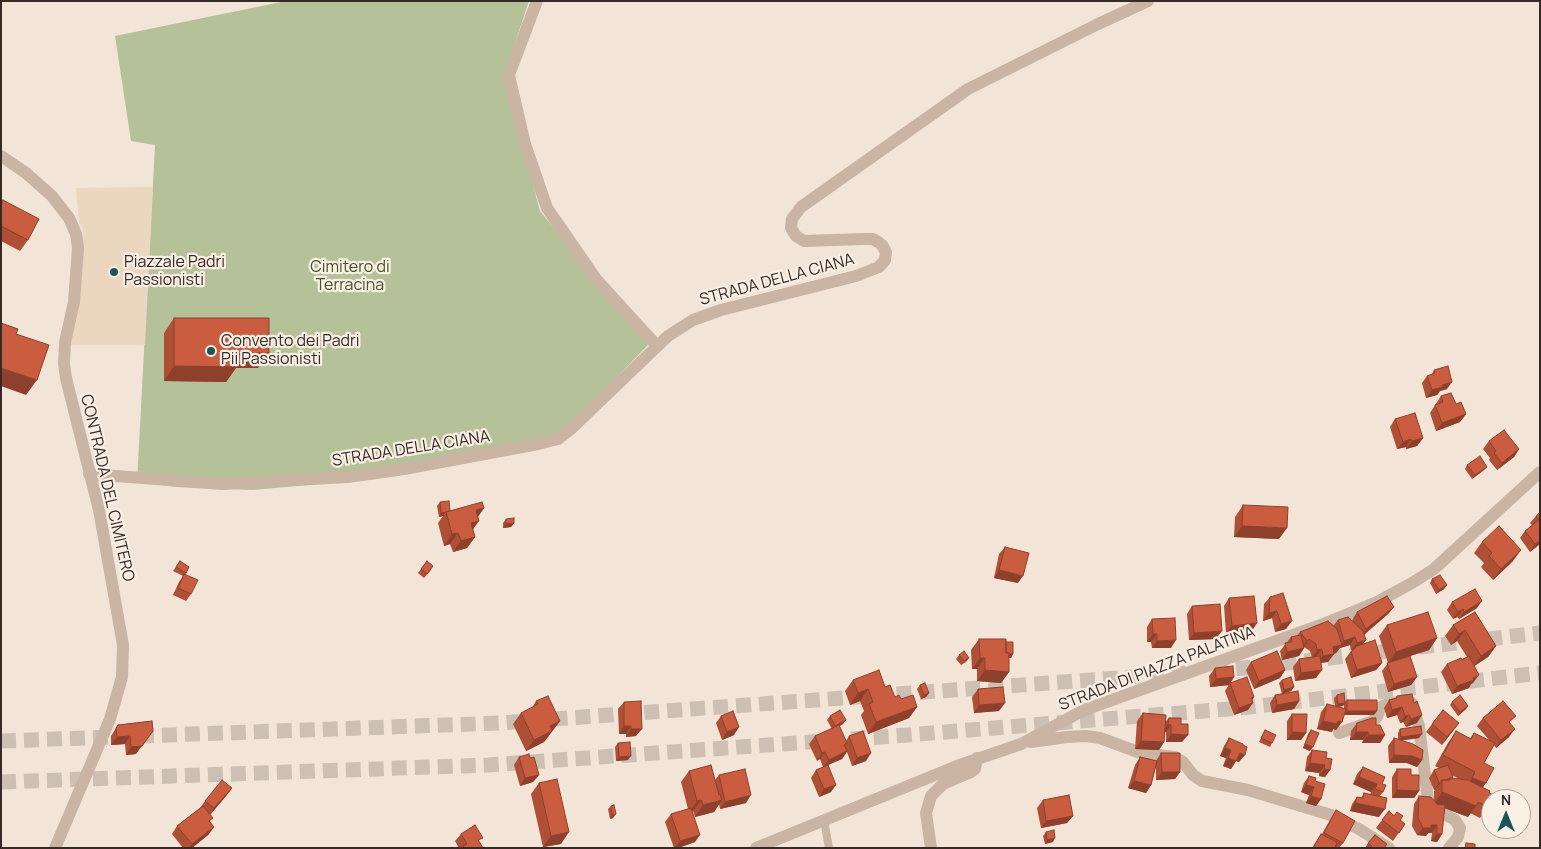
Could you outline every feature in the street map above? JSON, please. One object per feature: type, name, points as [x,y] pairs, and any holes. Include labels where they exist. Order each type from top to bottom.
[{"type":"street","points":[[537,1],[509,75],[524,144],[546,208],[596,279],[657,346]]},
{"type":"street","name":"STRADA DELLA CIANA","points":[[89,474],[222,484],[348,477],[404,469],[538,444],[558,438],[571,430],[657,346],[676,330],[701,316],[856,276],[880,267],[885,260],[886,252],[878,242],[863,239],[804,241],[796,236],[791,228],[794,215],[801,207],[968,89],[1148,1]]},
{"type":"street","name":"CONTRADA DEL CIMITERO","points":[[1,156],[26,173],[52,196],[69,218],[76,234],[78,248],[74,302],[65,342],[64,364],[98,510],[122,635],[123,666],[120,687],[110,718],[55,848]]},
{"type":"street","name":"STRADA DI PIAZZA PALATINA","points":[[756,848],[977,758],[1021,744],[1084,710],[1321,625],[1388,596],[1441,564],[1540,472]]},
{"type":"street","points":[[1339,733],[1371,722],[1377,716],[1380,708],[1385,705],[1406,700],[1411,702],[1419,726],[1428,800],[1435,808],[1455,820],[1460,828],[1458,837],[1449,848]]},
{"type":"street","points":[[1021,744],[1086,736],[1100,738],[1138,752],[1174,757],[1183,762],[1193,775],[1202,781],[1248,790],[1332,815],[1360,829],[1389,848]]},
{"type":"street","points":[[931,848],[926,813],[931,796],[943,784],[971,772],[975,768],[977,758]]},
{"type":"lane","points":[[824,820],[829,848]]},
{"type":"green space","name":"Cimitero di Terracina","points":[[286,1],[529,1],[504,76],[540,211],[648,345],[559,437],[373,479],[253,490],[177,487],[137,482],[155,145],[131,141],[115,36]]},
{"type":"shaded area","name":"Piazzale Padri Passionisti","points":[[153,187],[145,345],[69,345],[77,316],[83,228],[79,222],[76,188]]},
{"type":"building","points":[[3,200],[39,219],[28,240],[1,226],[1,205]]},
{"type":"building","name":"Convento dei Padri Pii Passionisti","points":[[174,318],[269,318],[269,353],[237,353],[237,367],[174,366]]},
{"type":"building","points":[[1,323],[18,329],[16,334],[49,345],[37,380],[1,368]]},
{"type":"building","points":[[1448,366],[1452,382],[1432,390],[1427,376],[1435,373],[1434,370]]},
{"type":"building","points":[[1451,393],[1456,404],[1461,402],[1466,414],[1442,423],[1435,405],[1443,402],[1441,396]]},
{"type":"building","points":[[1415,413],[1423,438],[1403,442],[1395,419]]},
{"type":"building","points":[[1504,430],[1519,449],[1502,463],[1494,453],[1496,451],[1489,441]]},
{"type":"building","points":[[1480,456],[1487,467],[1475,475],[1467,465]]},
{"type":"building","points":[[449,501],[450,511],[441,513],[440,502]]},
{"type":"building","points":[[482,502],[484,508],[476,510],[479,521],[471,523],[475,537],[461,541],[458,533],[452,534],[446,512]]},
{"type":"building","points":[[1243,505],[1288,507],[1287,528],[1242,526]]},
{"type":"building","points":[[1540,512],[1540,541],[1535,544],[1525,531],[1539,520],[1536,516]]},
{"type":"building","points":[[514,518],[514,523],[506,524],[506,519]]},
{"type":"building","points":[[1499,526],[1521,550],[1501,569],[1489,556],[1492,553],[1482,542]]},
{"type":"building","points":[[1005,547],[1029,553],[1023,576],[999,570]]},
{"type":"building","points":[[180,561],[189,567],[186,573],[176,567]]},
{"type":"building","points":[[427,561],[433,566],[427,574],[421,569]]},
{"type":"building","points":[[184,574],[198,580],[191,594],[178,588]]},
{"type":"building","points":[[1440,575],[1447,585],[1439,590],[1432,579]]},
{"type":"building","points":[[1475,589],[1482,601],[1464,612],[1463,609],[1458,612],[1452,602]]},
{"type":"building","points":[[1283,593],[1292,621],[1281,624],[1277,611],[1269,613],[1270,597]]},
{"type":"building","points":[[1254,596],[1257,623],[1232,626],[1229,598]]},
{"type":"building","points":[[1387,596],[1394,607],[1366,629],[1357,612]]},
{"type":"building","points":[[1220,604],[1222,631],[1194,633],[1192,606]]},
{"type":"building","points":[[1428,612],[1437,638],[1396,652],[1387,625]]},
{"type":"building","points":[[1475,612],[1496,646],[1481,656],[1465,630],[1459,634],[1453,625]]},
{"type":"building","points":[[1348,617],[1363,631],[1366,640],[1357,643],[1355,637],[1344,641],[1338,620]]},
{"type":"building","points":[[1175,618],[1176,640],[1157,641],[1157,634],[1153,634],[1152,619]]},
{"type":"building","points":[[1328,621],[1337,629],[1342,645],[1333,647],[1334,654],[1323,656],[1322,649],[1317,650],[1316,644],[1309,639],[1307,641],[1300,632]]},
{"type":"building","points":[[1301,635],[1304,648],[1287,652],[1285,643],[1292,642],[1291,637]]},
{"type":"building","points":[[979,639],[1006,639],[1006,653],[1009,653],[1009,672],[985,670],[985,658],[980,658]]},
{"type":"building","points":[[1375,640],[1382,663],[1357,670],[1351,652],[1357,646]]},
{"type":"building","points":[[1006,642],[1013,642],[1013,654],[1006,653]]},
{"type":"building","points":[[964,651],[969,658],[964,661],[959,655]]},
{"type":"building","points":[[1277,651],[1285,670],[1259,681],[1251,662]]},
{"type":"building","points":[[1320,656],[1322,670],[1301,673],[1299,659]]},
{"type":"building","points":[[1410,656],[1417,677],[1394,684],[1387,663]]},
{"type":"building","points":[[1469,656],[1479,675],[1473,678],[1474,680],[1457,686],[1447,664]]},
{"type":"building","points":[[1233,666],[1234,677],[1216,679],[1215,668]]},
{"type":"building","points":[[879,670],[885,687],[890,685],[895,697],[899,695],[901,699],[913,695],[917,707],[876,722],[869,704],[873,702],[868,689],[858,693],[853,680]]},
{"type":"building","points":[[1247,677],[1254,697],[1251,698],[1253,703],[1239,708],[1230,683]]},
{"type":"building","points":[[1291,677],[1294,687],[1284,690],[1282,680]]},
{"type":"building","points":[[925,683],[929,693],[924,695],[920,685]]},
{"type":"building","points":[[1003,687],[1005,703],[979,705],[978,689]]},
{"type":"building","points":[[1298,691],[1299,701],[1277,705],[1275,695]]},
{"type":"building","points":[[1344,693],[1345,703],[1338,704],[1337,695]]},
{"type":"building","points":[[1412,694],[1414,703],[1417,701],[1422,715],[1411,719],[1409,715],[1405,716],[1402,707],[1392,710],[1389,700],[1397,698],[1397,696]]},
{"type":"building","points":[[1460,695],[1468,706],[1460,712],[1452,702]]},
{"type":"building","points":[[548,696],[560,721],[550,726],[552,731],[534,740],[521,713],[538,704],[536,701]]},
{"type":"building","points":[[1347,700],[1377,700],[1377,711],[1347,711]]},
{"type":"building","points":[[641,701],[642,729],[631,729],[631,726],[624,726],[624,702]]},
{"type":"building","points":[[1503,701],[1516,716],[1509,722],[1515,729],[1501,740],[1483,718]]},
{"type":"building","points":[[1327,704],[1346,709],[1342,722],[1338,721],[1337,724],[1323,721]]},
{"type":"building","points":[[840,710],[846,720],[835,726],[830,716]]},
{"type":"building","points":[[1443,710],[1459,723],[1447,737],[1432,724]]},
{"type":"building","points":[[733,711],[739,727],[727,732],[721,716]]},
{"type":"building","points":[[1143,713],[1166,715],[1164,742],[1141,741]]},
{"type":"building","points":[[1292,714],[1307,714],[1306,733],[1292,732]]},
{"type":"building","points":[[1169,718],[1181,718],[1181,724],[1188,724],[1188,735],[1171,734],[1171,725],[1168,724]]},
{"type":"building","points":[[1376,718],[1376,725],[1380,725],[1385,735],[1368,735],[1368,732],[1356,732],[1357,723]]},
{"type":"building","points":[[152,721],[153,731],[142,746],[131,747],[130,736],[117,737],[116,728],[118,725]]},
{"type":"building","points":[[839,725],[847,743],[844,745],[847,751],[829,760],[825,752],[822,753],[815,736]]},
{"type":"building","points":[[1421,726],[1422,734],[1401,737],[1400,729]]},
{"type":"building","points":[[1265,730],[1276,735],[1272,743],[1261,738]]},
{"type":"building","points":[[1311,730],[1319,733],[1313,747],[1305,744]]},
{"type":"building","points":[[863,731],[871,753],[857,758],[849,736]]},
{"type":"building","points":[[1456,731],[1471,739],[1474,733],[1495,743],[1484,763],[1494,768],[1486,783],[1472,778],[1475,772],[1443,755]]},
{"type":"building","points":[[1229,738],[1247,747],[1245,755],[1240,753],[1236,761],[1228,758],[1231,750],[1225,748]]},
{"type":"building","points":[[1394,738],[1413,744],[1423,750],[1422,760],[1412,756],[1394,755]]},
{"type":"building","points":[[630,742],[631,756],[619,757],[618,743]]},
{"type":"building","points":[[1312,750],[1327,752],[1326,758],[1332,759],[1330,770],[1324,769],[1325,765],[1310,763]]},
{"type":"building","points":[[1161,753],[1180,753],[1180,772],[1162,772]]},
{"type":"building","points":[[529,754],[530,758],[534,757],[539,775],[525,778],[519,757]]},
{"type":"building","points":[[1140,757],[1157,761],[1151,785],[1134,781]]},
{"type":"building","points":[[711,765],[722,800],[703,805],[701,800],[697,801],[689,771]]},
{"type":"building","points":[[828,765],[836,785],[824,789],[816,770]]},
{"type":"building","points":[[1448,765],[1453,777],[1442,780],[1439,783],[1434,770]]},
{"type":"building","points":[[1363,767],[1385,777],[1382,784],[1386,785],[1383,792],[1375,789],[1377,784],[1359,777]]},
{"type":"building","points":[[745,769],[751,795],[725,802],[719,775]]},
{"type":"building","points":[[1397,769],[1411,769],[1411,775],[1419,775],[1419,791],[1397,790]]},
{"type":"building","points":[[1309,776],[1316,778],[1315,781],[1325,784],[1321,799],[1311,796],[1314,787],[1306,785]]},
{"type":"building","points":[[1451,778],[1468,780],[1486,789],[1481,789],[1481,804],[1478,802],[1476,806],[1442,792],[1442,780],[1450,780]]},
{"type":"building","points":[[557,779],[569,832],[551,836],[539,783]]},
{"type":"building","points":[[222,780],[232,788],[214,808],[205,801]]},
{"type":"building","points":[[1364,793],[1387,798],[1385,809],[1355,803],[1357,797],[1363,798]]},
{"type":"building","points":[[1069,795],[1073,816],[1046,821],[1043,800]]},
{"type":"building","points":[[1419,796],[1431,797],[1437,804],[1445,805],[1442,834],[1437,834],[1437,825],[1431,825],[1431,828],[1423,828],[1418,818]]},
{"type":"building","points":[[614,805],[616,814],[612,815],[611,806]]},
{"type":"building","points":[[203,806],[213,818],[209,821],[214,827],[192,844],[177,826]]},
{"type":"building","points":[[691,808],[700,835],[680,841],[671,814]]},
{"type":"building","points":[[1336,810],[1355,821],[1343,843],[1324,833]]},
{"type":"building","points":[[1389,811],[1394,816],[1397,812],[1403,816],[1400,820],[1405,824],[1399,833],[1382,820]]},
{"type":"building","points":[[475,825],[483,838],[478,840],[483,848],[465,848],[463,846],[467,844],[461,834]]},
{"type":"building","points":[[1054,830],[1055,838],[1047,840],[1046,832]]},
{"type":"building","points":[[1321,834],[1337,842],[1335,848],[1313,848]]},
{"type":"building","points":[[1375,835],[1387,844],[1384,848],[1371,848],[1372,846],[1368,843]]},
{"type":"building","points":[[1466,843],[1475,844],[1475,848],[1465,848]]},
{"type":"tunnel","points":[[1213,671],[1540,633]]},
{"type":"tunnel","points":[[1,741],[500,723],[1186,673]]},
{"type":"tunnel","points":[[1,782],[488,765],[908,735],[1241,708],[1540,673]]},
{"type":"place","name":"Piazzale Padri Passionisti","points":[[114,272]]},
{"type":"place","name":"Convento dei Padri Pii Passionisti","points":[[211,351]]}]
